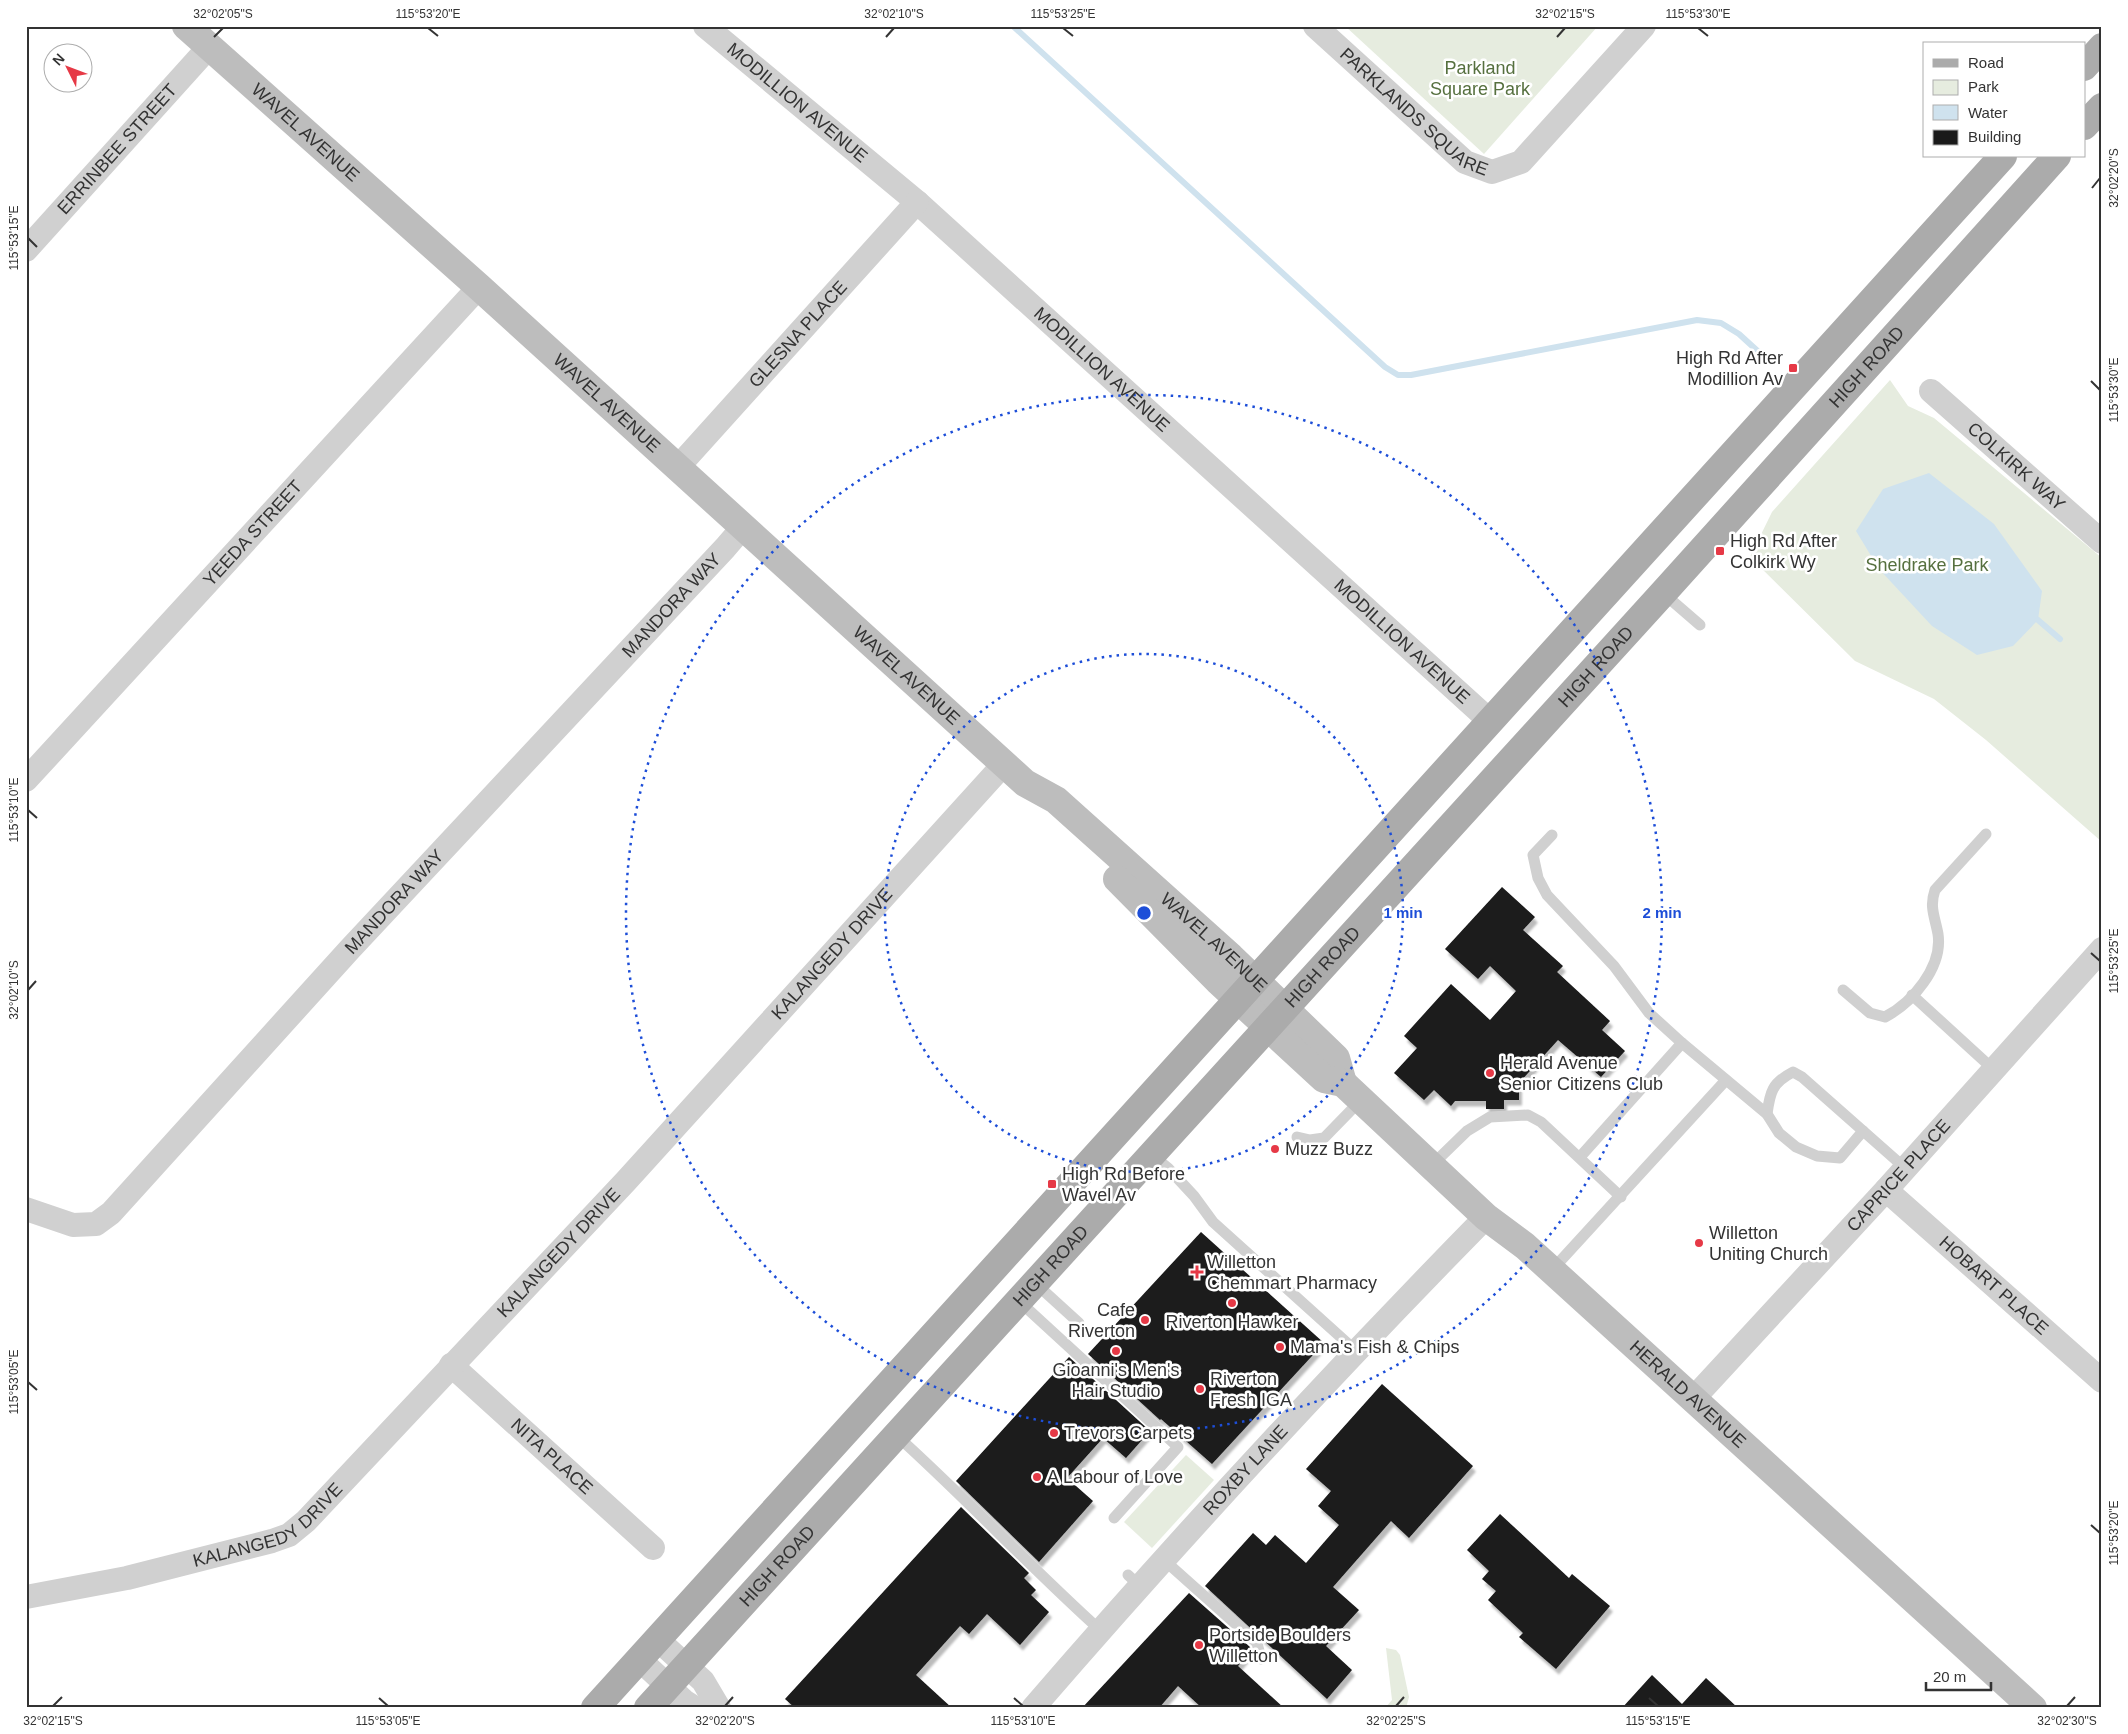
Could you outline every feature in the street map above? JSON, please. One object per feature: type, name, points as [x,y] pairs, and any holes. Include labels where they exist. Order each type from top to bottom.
[{"type":"main road","points":[[2086,65],[2102,47]]},
{"type":"main road","points":[[2086,124],[2102,107]]},
{"type":"main road","points":[[594,1708],[2001,158]]},
{"type":"main road","name":"HIGH ROAD","points":[[648,1708],[1663,593],[2055,158]]},
{"type":"street","name":"WAVEL AVENUE","points":[[186,26],[479,287],[1025,783],[1042,810],[1138,899],[1247,990]]},
{"type":"street","name":"MODILLION AVENUE","points":[[705,26],[917,202],[1490,722]]},
{"type":"street","name":"PARKLANDS SQUARE","points":[[1315,26],[1465,162],[1492,172],[1521,162],[1644,26]]},
{"type":"street","name":"ERRINBEE STREET","points":[[26,250],[209,47]]},
{"type":"street","name":"GLESNA PLACE","points":[[678,467],[917,202]]},
{"type":"street","name":"YEEDA STREET","points":[[26,780],[479,287]]},
{"type":"street","name":"COLKIRK WAY","points":[[1931,391],[2102,542]]},
{"type":"street","name":"MANDORA WAY","points":[[26,1209],[73,1225],[96,1224],[111,1214],[350,949],[743,527]]},
{"type":"street","name":"KALANGEDY DRIVE","points":[[26,1597],[127,1578],[289,1535],[306,1520],[626,1181],[1004,764]]},
{"type":"street","name":"CAPRICE PLACE","points":[[1692,1400],[1886,1190],[2102,949]]},
{"type":"street","points":[[1247,990],[1276,1017],[1336,1058],[1352,1091]]},
{"type":"street","name":"HERALD AVENUE","points":[[1352,1091],[1486,1217],[1525,1246],[1552,1270],[1692,1400],[2033,1708]]},
{"type":"street","name":"HOBART PLACE","points":[[1886,1190],[2101,1380]]},
{"type":"street","name":"ROXBY LANE","points":[[1034,1708],[1100,1630],[1134,1580],[1164,1560],[1355,1350],[1486,1217]]},
{"type":"street","name":"NITA PLACE","points":[[451,1365],[653,1548]]},
{"type":"street","points":[[657,1640],[703,1681],[719,1708]]},
{"type":"street","points":[[638,1660],[695,1708]]},
{"type":"lane","points":[[1663,593],[1700,625]]},
{"type":"lane","points":[[1843,990],[1870,1013],[1885,1018],[1898,1011],[1927,979],[1936,958],[1938,936],[1931,900],[1935,890],[1986,834]]},
{"type":"lane","points":[[1552,835],[1533,855],[1538,878],[1547,895],[1614,966],[1649,1013],[1767,1114],[1779,1133],[1796,1147],[1817,1156],[1840,1158],[1863,1131]]},
{"type":"lane","points":[[1912,995],[1994,1069]]},
{"type":"lane","points":[[1580,1157],[1682,1043]]},
{"type":"lane","points":[[1767,1114],[1770,1091],[1784,1076],[1793,1072],[1802,1077],[1905,1168]]},
{"type":"lane","points":[[1552,1270],[1726,1080]]},
{"type":"lane","points":[[1297,1137],[1310,1140],[1324,1138],[1352,1091]]},
{"type":"lane","points":[[1431,1166],[1466,1131],[1490,1116],[1528,1115],[1541,1122],[1621,1196]]},
{"type":"lane","points":[[1152,1154],[1194,1196],[1214,1222],[1355,1350]]},
{"type":"lane","points":[[1026,1291],[1079,1323]]},
{"type":"lane","points":[[1026,1291],[1178,1447],[1114,1518]]},
{"type":"lane","points":[[896,1435],[1055,1584],[1100,1630]]},
{"type":"lane","points":[[1164,1560],[1257,1643],[1261,1659]]},
{"type":"green space","name":"Parkland Square Park","points":[[1345,26],[1598,26],[1484,154]]},
{"type":"green space","name":"Sheldrake Park","points":[[1890,380],[1908,406],[1934,418],[2102,558],[2102,842],[1986,740],[1934,699],[1855,661],[1750,557],[1772,512]]},
{"type":"green space","points":[[1186,1455],[1214,1480],[1152,1548],[1124,1522]]},
{"type":"green space","points":[[1386,1648],[1396,1650],[1400,1655],[1409,1697],[1406,1708],[1385,1708],[1392,1700]]},
{"type":"water","points":[[1929,473],[1994,524],[2042,591],[2038,620],[2013,646],[1977,655],[1932,626],[1879,569],[1856,531],[1883,489]]},
{"type":"building","points":[[1502,887],[1535,917],[1523,930],[1563,966],[1557,972],[1610,1021],[1602,1030],[1625,1051],[1601,1077],[1558,1040],[1519,1083],[1519,1100],[1504,1100],[1504,1109],[1486,1109],[1486,1101],[1455,1101],[1451,1106],[1434,1090],[1424,1100],[1394,1073],[1417,1048],[1404,1036],[1451,984],[1490,1020],[1516,991],[1490,966],[1478,979],[1445,949]]},
{"type":"building","points":[[1201,1232],[1324,1343],[1212,1464],[1160,1420],[1088,1354]]},
{"type":"building","points":[[1069,1357],[1150,1431],[1126,1458],[1103,1438],[1067,1478],[1093,1501],[1039,1562],[956,1481]]},
{"type":"building","points":[[1382,1384],[1473,1466],[1409,1538],[1391,1521],[1333,1587],[1359,1610],[1326,1646],[1352,1670],[1327,1699],[1205,1586],[1253,1533],[1266,1545],[1275,1535],[1306,1563],[1339,1525],[1318,1506],[1331,1491],[1306,1469]]},
{"type":"building","points":[[961,1507],[1029,1573],[1024,1578],[1036,1590],[1031,1595],[1049,1612],[1020,1645],[987,1614],[969,1634],[960,1626],[916,1675],[952,1708],[795,1708],[785,1699]]},
{"type":"building","points":[[1500,1514],[1569,1578],[1572,1574],[1610,1606],[1556,1669],[1519,1637],[1523,1633],[1488,1600],[1496,1591],[1482,1579],[1489,1571],[1467,1550]]},
{"type":"building","name":"Portside Boulders Willetton","points":[[1189,1593],[1250,1647],[1251,1651],[1238,1666],[1284,1708],[1202,1708],[1178,1686],[1159,1708],[1082,1708]]},
{"type":"building","points":[[1652,1675],[1682,1704],[1706,1678],[1738,1708],[1622,1708]]},
{"type":"waterway","points":[[1013,26],[1385,367],[1398,375],[1411,375],[1697,320],[1721,323],[1739,334],[1762,355]]},
{"type":"waterway","points":[[2038,620],[2060,639]]},
{"type":"place","name":"High Rd After Modillion Av","points":[[1793,368]]},
{"type":"place","name":"High Rd After Colkirk Wy","points":[[1720,551]]},
{"type":"place","name":"Herald Avenue Senior Citizens Club","points":[[1490,1073]]},
{"type":"place","name":"Muzz Buzz","points":[[1275,1149]]},
{"type":"place","name":"High Rd Before Wavel Av","points":[[1052,1184]]},
{"type":"place","name":"Willetton Uniting Church","points":[[1699,1243]]},
{"type":"place","name":"Willetton Chemmart Pharmacy","points":[[1197,1272]]},
{"type":"place","name":"Riverton Hawker","points":[[1232,1303]]},
{"type":"place","name":"Cafe Riverton","points":[[1145,1320]]},
{"type":"place","name":"Mama's Fish & Chips","points":[[1280,1347]]},
{"type":"place","name":"Gioanni's Men's Hair Studio","points":[[1116,1351]]},
{"type":"place","name":"Riverton Fresh IGA","points":[[1200,1389]]},
{"type":"place","name":"Trevors Carpets","points":[[1054,1433]]},
{"type":"place","name":"A Labour of Love","points":[[1037,1477]]},
{"type":"place","name":"Portside Boulders Willetton","points":[[1199,1645]]}]
